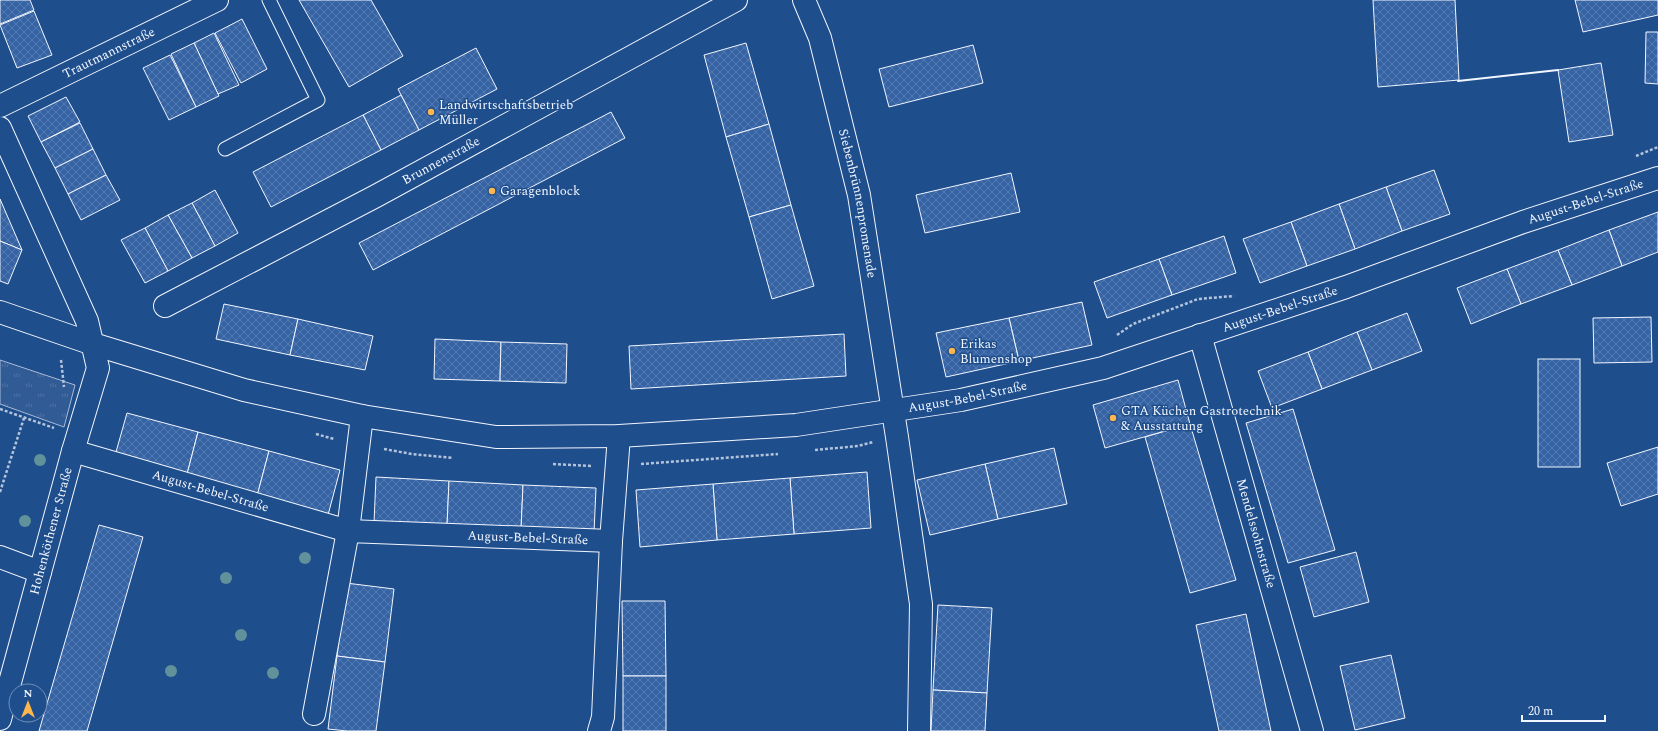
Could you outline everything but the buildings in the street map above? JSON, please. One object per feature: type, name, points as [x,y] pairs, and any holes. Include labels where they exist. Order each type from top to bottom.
[{"type":"street","name":"Trautmannstraße","points":[[0,106],[217,0]]},
{"type":"street","name":"Brunnenstraße","points":[[165,306],[376,196],[736,0]]},
{"type":"street","name":"Siebenbrünnenpromenade","points":[[804,0],[820,38],[859,195],[893,411]]},
{"type":"street","points":[[0,128],[87,321],[93,344]]},
{"type":"street","name":"August-Bebel-Straße","points":[[0,312],[93,344],[244,390],[362,416],[496,437],[619,436],[796,425],[962,400],[1103,368],[1346,287],[1523,222],[1658,178]]},
{"type":"street","name":"Mendelssohnstraße","points":[[1200,335],[1312,731]]},
{"type":"street","name":"Hohenköthener Straße","points":[[0,719],[75,444],[98,368],[93,344]]},
{"type":"street","name":"August-Bebel-Straße","points":[[893,411],[921,604],[919,731]]},
{"type":"street","points":[[314,714],[348,530],[360,445],[362,416]]},
{"type":"street","points":[[600,731],[603,716],[611,541],[619,436]]},
{"type":"street","name":"August-Bebel-Straße","points":[[75,444],[348,530],[611,541]]},
{"type":"street","points":[[0,557],[40,572]]},
{"type":"lane","points":[[225,149],[318,100],[269,0]]},
{"type":"path","points":[[1632,158],[1658,148]]},
{"type":"path","points":[[1114,337],[1132,324],[1198,299],[1237,296]]},
{"type":"path","points":[[0,409],[24,418],[75,444]]},
{"type":"path","points":[[0,492],[24,418]]},
{"type":"path","points":[[315,434],[360,445],[412,454],[457,458]]},
{"type":"path","points":[[813,450],[858,446],[897,437]]},
{"type":"path","points":[[548,464],[617,466],[783,453]]},
{"type":"green space","points":[[0,360],[75,385],[64,427],[0,404]]},
{"type":"wall","points":[[1458,81],[1558,70]]},
{"type":"place","name":"Landwirtschaftsbetrieb Müller","points":[[431,112]]},
{"type":"place","name":"Garagenblock","points":[[492,191]]},
{"type":"place","name":"Erikas Blumenshop","points":[[952,351]]},
{"type":"place","name":"GTA Küchen Gastrotechnik & Ausstattung","points":[[1113,418]]}]
